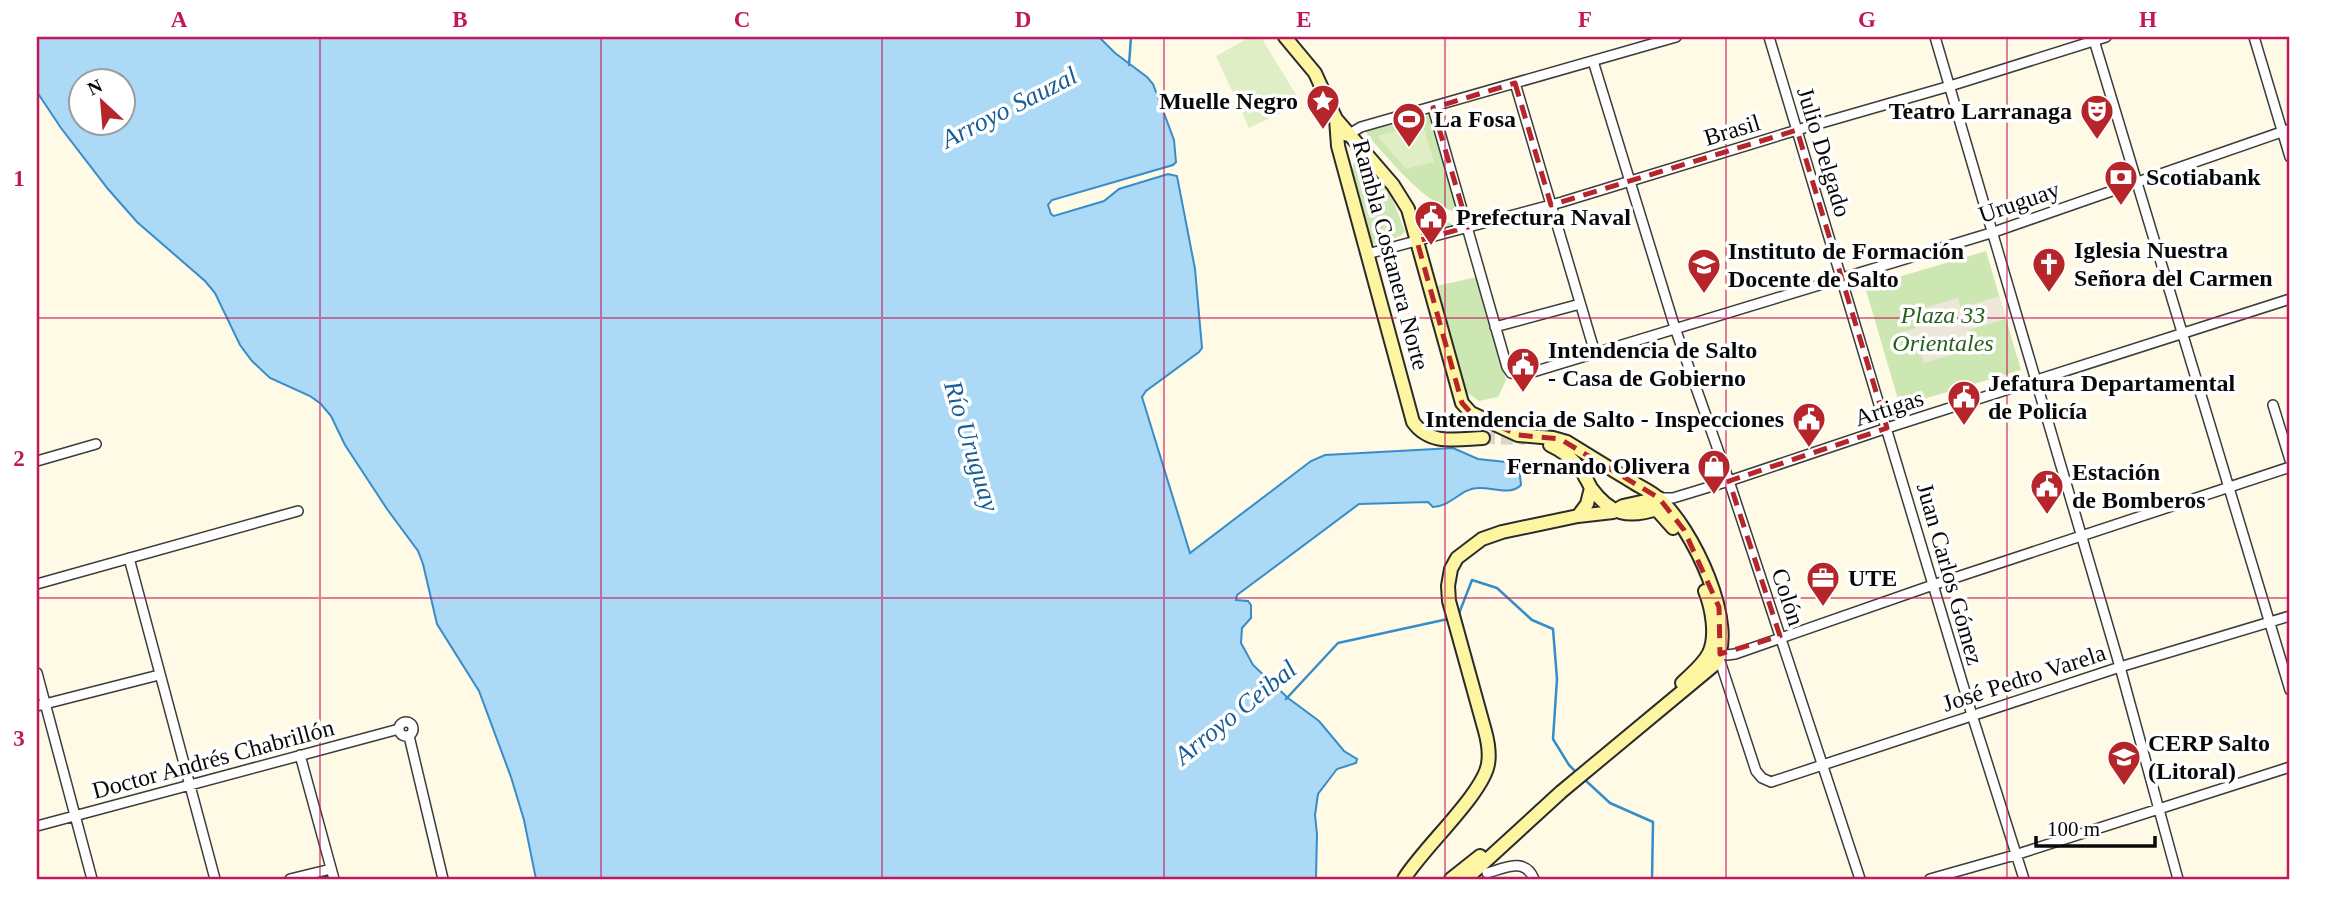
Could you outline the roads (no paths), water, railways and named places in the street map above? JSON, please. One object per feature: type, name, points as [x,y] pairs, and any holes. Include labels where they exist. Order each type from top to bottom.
[{"type":"street","name":"Rambla Costanera Norte","points":[[1285,37],[1315,73],[1336,118],[1338,146],[1413,422],[1419,431],[1429,437],[1483,438]]},
{"type":"street","points":[[1338,146],[1349,133],[1361,127],[1675,37]]},
{"type":"street","name":"Julio Delgado","points":[[1769,37],[1842,279]]},
{"type":"street","points":[[1936,37],[2120,667],[2178,879]]},
{"type":"street","name":"Brasil","points":[[1367,254],[1551,205],[2106,37]]},
{"type":"street","points":[[2254,37],[2286,130],[2290,157]]},
{"type":"street","points":[[2093,39],[2290,690]]},
{"type":"street","name":"Colón","points":[[1593,61],[1675,328],[1729,481],[1860,879]]},
{"type":"street","points":[[1515,83],[1595,353]]},
{"type":"street","points":[[1433,108],[1496,327],[1580,304]]},
{"type":"street","points":[[1336,118],[1402,197],[1408,209],[1465,408],[1518,435],[1567,442],[1658,503],[1684,530],[1715,595],[1722,621],[1716,657]]},
{"type":"street","name":"Uruguay","points":[[1496,327],[1507,367],[1511,373],[1523,375],[1994,232],[2286,130]]},
{"type":"street","points":[[1345,168],[1353,156],[1369,157]]},
{"type":"street","name":"Juan Carlos Gómez","points":[[1842,279],[1972,715],[2024,879]]},
{"type":"street","name":"Artigas","points":[[1658,503],[2290,299]]},
{"type":"street","points":[[2273,405],[2290,460]]},
{"type":"street","points":[[37,461],[96,444]]},
{"type":"street","points":[[1550,445],[1570,456],[1601,502],[1613,512]]},
{"type":"street","points":[[1466,879],[1546,804],[1643,724],[1716,657],[1735,654],[1933,584],[2290,467]]},
{"type":"street","points":[[1578,516],[1587,504],[1591,488]]},
{"type":"street","points":[[1404,879],[1476,790],[1488,766],[1489,749],[1485,732],[1449,601],[1451,569],[1457,558],[1482,539],[1502,532],[1578,516],[1613,512],[1623,506],[1658,503]]},
{"type":"street","points":[[37,584],[298,512]]},
{"type":"street","points":[[129,558],[215,879]]},
{"type":"street","name":"José Pedro Varela","points":[[1716,657],[1756,771],[1771,782],[2120,667],[2290,616]]},
{"type":"street","points":[[37,673],[40,705],[92,879]]},
{"type":"street","points":[[40,705],[159,675]]},
{"type":"street","name":"Doctor Andrés Chabrillón","points":[[37,826],[399,729],[404,722],[409,722],[414,730],[409,736],[443,879]]},
{"type":"street","points":[[300,755],[334,879]]},
{"type":"street","points":[[1930,879],[2015,855],[2290,767]]},
{"type":"street","points":[[1451,879],[1527,816],[1546,804]]},
{"type":"street","points":[[1487,873],[1518,865],[1526,867],[1534,879]]},
{"type":"street","points":[[290,879],[331,869]]},
{"type":"water","name":"Río Uruguay","points":[[37,37],[1099,37],[1153,84],[1174,140],[1176,162],[1052,200],[1048,205],[1054,216],[1104,201],[1119,189],[1168,174],[1177,176],[1195,269],[1202,348],[1146,391],[1142,397],[1190,553],[1311,461],[1325,455],[1453,448],[1478,459],[1515,463],[1519,467],[1521,485],[1507,491],[1472,489],[1445,504],[1433,507],[1428,502],[1359,504],[1237,595],[1236,600],[1248,601],[1251,605],[1251,618],[1242,628],[1241,643],[1253,665],[1288,698],[1319,721],[1344,751],[1357,759],[1356,763],[1337,769],[1318,794],[1315,815],[1316,879],[536,879],[524,820],[511,777],[479,691],[437,624],[418,551],[387,509],[321,404],[310,396],[270,378],[252,361],[240,345],[215,293],[205,281],[137,222],[67,136],[136,136],[136,66],[66,66],[66,134],[37,92]]},
{"type":"waterway","name":"Arroyo Sauzal","points":[[1129,65],[1131,37]]},
{"type":"waterway","name":"Arroyo Ceibal","points":[[1458,616],[1472,580],[1497,588],[1532,620],[1553,629],[1557,679],[1553,739],[1576,772]]},
{"type":"waterway","name":"Arroyo Ceibal","points":[[1286,699],[1338,643],[1448,619]]},
{"type":"waterway","name":"Arroyo Ceibal","points":[[1584,779],[1610,803],[1653,822],[1652,879]]},
{"type":"tunnel","points":[[1483,438],[1525,439]]},
{"type":"place","name":"Muelle Negro","points":[[1323,131]]},
{"type":"place","name":"Teatro Larranaga","points":[[2097,141]]},
{"type":"place","name":"La Fosa","points":[[1409,149]]},
{"type":"place","name":"Scotiabank","points":[[2121,207]]},
{"type":"place","name":"Prefectura Naval","points":[[1431,247]]},
{"type":"place","name":"Iglesia Nuestra Señora del Carmen","points":[[2049,294]]},
{"type":"place","name":"Instituto de Formación Docente de Salto","points":[[1704,295]]},
{"type":"place","name":"Intendencia de Salto - Casa de Gobierno","points":[[1523,394]]},
{"type":"place","name":"Jefatura Departamental de Policía","points":[[1964,427]]},
{"type":"place","name":"Intendencia de Salto - Inspecciones","points":[[1809,449]]},
{"type":"place","name":"Fernando Olivera","points":[[1714,496]]},
{"type":"place","name":"Estación de Bomberos","points":[[2047,516]]},
{"type":"place","name":"UTE","points":[[1823,608]]},
{"type":"place","name":"CERP Salto (Litoral)","points":[[2124,787]]},
{"type":"park label","name":"Plaza 33 Orientales","points":[[1943,329]]}]
